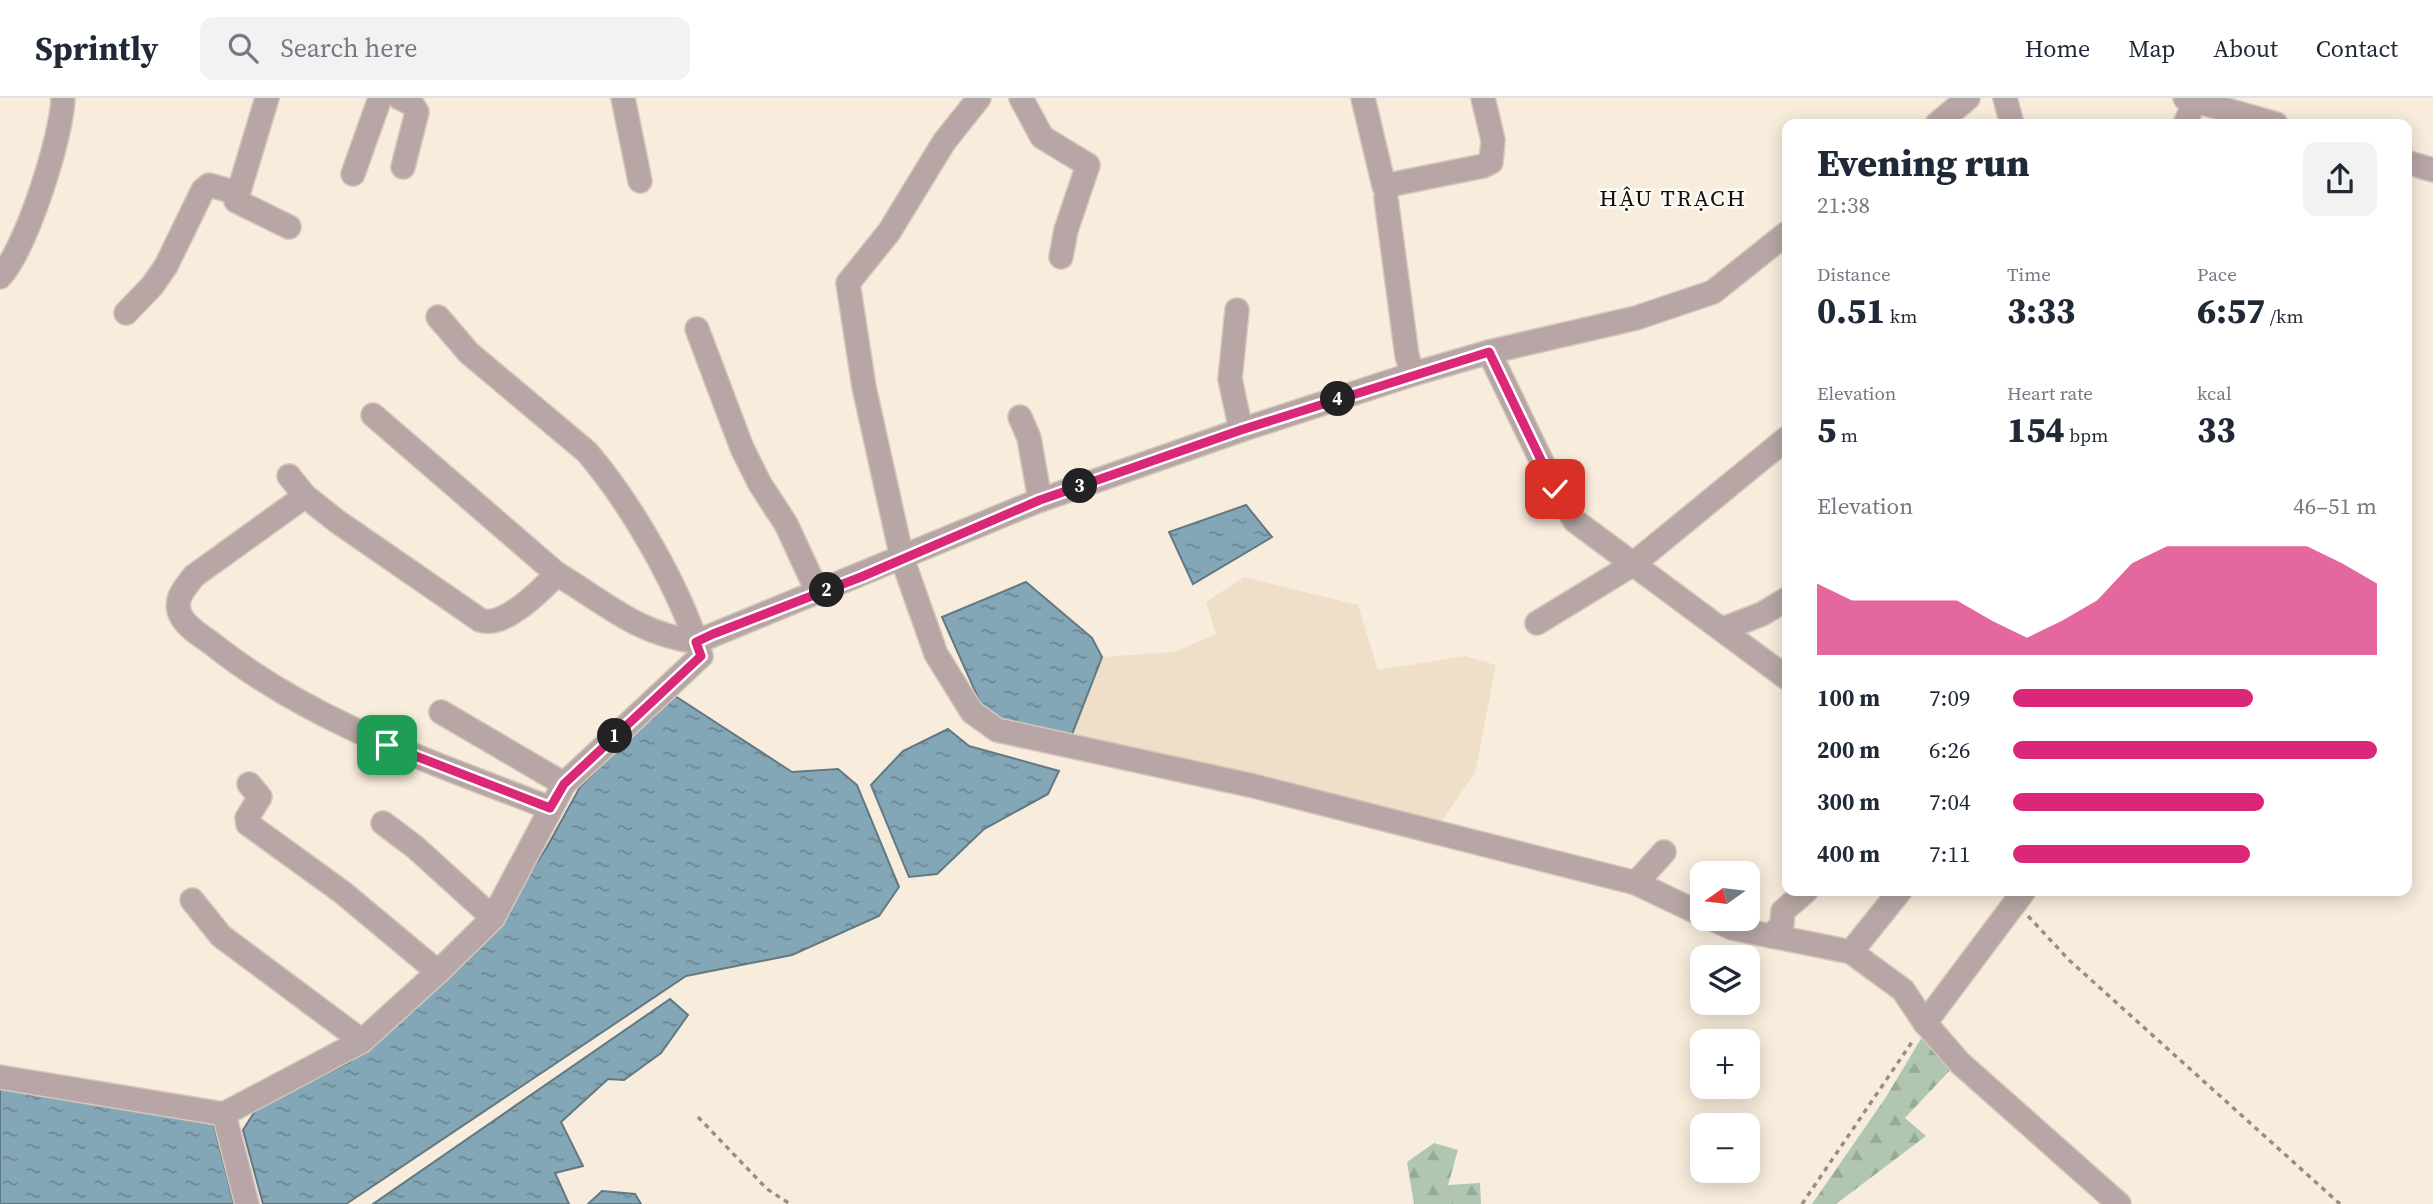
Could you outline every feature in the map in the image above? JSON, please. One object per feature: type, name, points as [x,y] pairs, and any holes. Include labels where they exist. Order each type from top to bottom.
[{"type":"street","points":[[0,277],[11,265],[41,190],[63,117],[63,98]]},
{"type":"street","points":[[267,98],[236,201],[289,228]]},
{"type":"street","points":[[354,174],[380,98]]},
{"type":"street","points":[[400,98],[412,104],[417,112],[403,167]]},
{"type":"street","points":[[622,98],[640,181]]},
{"type":"street","points":[[978,98],[944,142],[889,232],[848,283],[864,387],[902,558],[936,654],[972,712],[997,730],[1254,786],[1636,883],[1690,909]]},
{"type":"street","points":[[1021,98],[1042,137],[1087,165],[1066,230],[1061,257]]},
{"type":"street","points":[[1363,98],[1384,186],[1483,166],[1491,162],[1493,140],[1483,98]]},
{"type":"street","points":[[1943,119],[1968,98]]},
{"type":"street","points":[[2005,98],[2011,119]]},
{"type":"street","points":[[2186,119],[2190,99],[2259,119]]},
{"type":"street","points":[[2412,164],[2433,170]]},
{"type":"street","points":[[126,313],[152,286],[166,266],[203,190],[209,185],[217,184],[239,193]]},
{"type":"street","points":[[1386,198],[1407,356],[1413,374]]},
{"type":"street","points":[[373,415],[557,573],[633,624],[667,638],[696,642],[1040,500],[1241,430],[1489,352],[1636,318],[1700,299],[1713,292],[1782,237]]},
{"type":"street","points":[[1237,310],[1230,379],[1241,430]]},
{"type":"street","points":[[0,1077],[224,1114],[362,1041],[493,918],[564,784],[701,656],[654,555],[599,466],[587,452],[469,353],[438,317]]},
{"type":"street","points":[[697,329],[747,458],[786,524],[818,593]]},
{"type":"street","points":[[1489,352],[1566,510],[1575,521],[1782,674]]},
{"type":"street","points":[[1020,416],[1029,439],[1040,500]]},
{"type":"street","points":[[1537,623],[1632,565],[1782,442]]},
{"type":"street","points":[[289,476],[305,496],[460,607],[487,622],[504,618],[557,573]]},
{"type":"street","points":[[305,496],[194,576],[181,593],[178,603],[187,624],[241,667],[318,713],[387,745],[550,808]]},
{"type":"street","points":[[1723,629],[1762,614],[1782,602]]},
{"type":"street","points":[[441,712],[564,784]]},
{"type":"street","points":[[249,784],[260,797],[247,818],[248,824],[342,892],[438,971]]},
{"type":"street","points":[[383,823],[415,847],[493,918]]},
{"type":"street","points":[[1636,883],[1664,852]]},
{"type":"street","points":[[1771,936],[1782,925],[1783,911],[1800,896]]},
{"type":"street","points":[[1851,952],[1896,896]]},
{"type":"street","points":[[1926,1023],[2020,897]]},
{"type":"street","points":[[192,900],[221,936],[362,1041]]},
{"type":"street","points":[[1747,931],[1851,952],[1903,990],[1926,1023],[1960,1063],[2119,1204]]},
{"type":"street","points":[[224,1114],[247,1204]]},
{"type":"path","points":[[2020,897],[2069,960],[2340,1204]]},
{"type":"path","points":[[1802,1204],[1926,1023]]},
{"type":"path","points":[[698,1117],[767,1189],[790,1204]]},
{"type":"shaded area","points":[[1244,577],[1358,605],[1378,670],[1465,656],[1496,665],[1475,773],[1440,823],[1069,742],[1102,657],[1174,652],[1216,634],[1206,602]]},
{"type":"green space","points":[[1925,1032],[1954,1066],[1905,1118],[1926,1136],[1836,1204],[1812,1204],[1886,1097]]},
{"type":"green space","points":[[1434,1143],[1458,1150],[1448,1185],[1480,1183],[1481,1204],[1414,1204],[1407,1162]]},
{"type":"water","points":[[1246,505],[1272,537],[1193,584],[1169,532]]},
{"type":"water","points":[[1026,582],[1092,638],[1102,657],[1069,742],[1006,729],[983,709],[942,617]]},
{"type":"water","points":[[672,694],[792,772],[838,769],[857,785],[899,887],[879,916],[792,955],[686,976],[346,1204],[263,1204],[243,1130],[257,1108],[350,1062],[499,920],[547,847],[580,787]]},
{"type":"water","points":[[948,729],[969,746],[1059,771],[1048,794],[984,829],[937,874],[909,877],[871,785],[903,751]]},
{"type":"water","points":[[670,999],[688,1015],[661,1053],[624,1080],[608,1079],[561,1122],[583,1166],[555,1173],[569,1204],[373,1204]]},
{"type":"water","points":[[0,1088],[212,1118],[234,1204],[0,1204]]},
{"type":"water","points":[[602,1191],[635,1194],[641,1204],[588,1204]]},
{"type":"district","name":"HẬU TRẠCH","points":[[1673,198]]},
{"type":"route","points":[[387,745],[550,808],[564,784],[701,656],[696,642],[861,577],[1040,500],[1241,430],[1489,352],[1555,489]]}]
